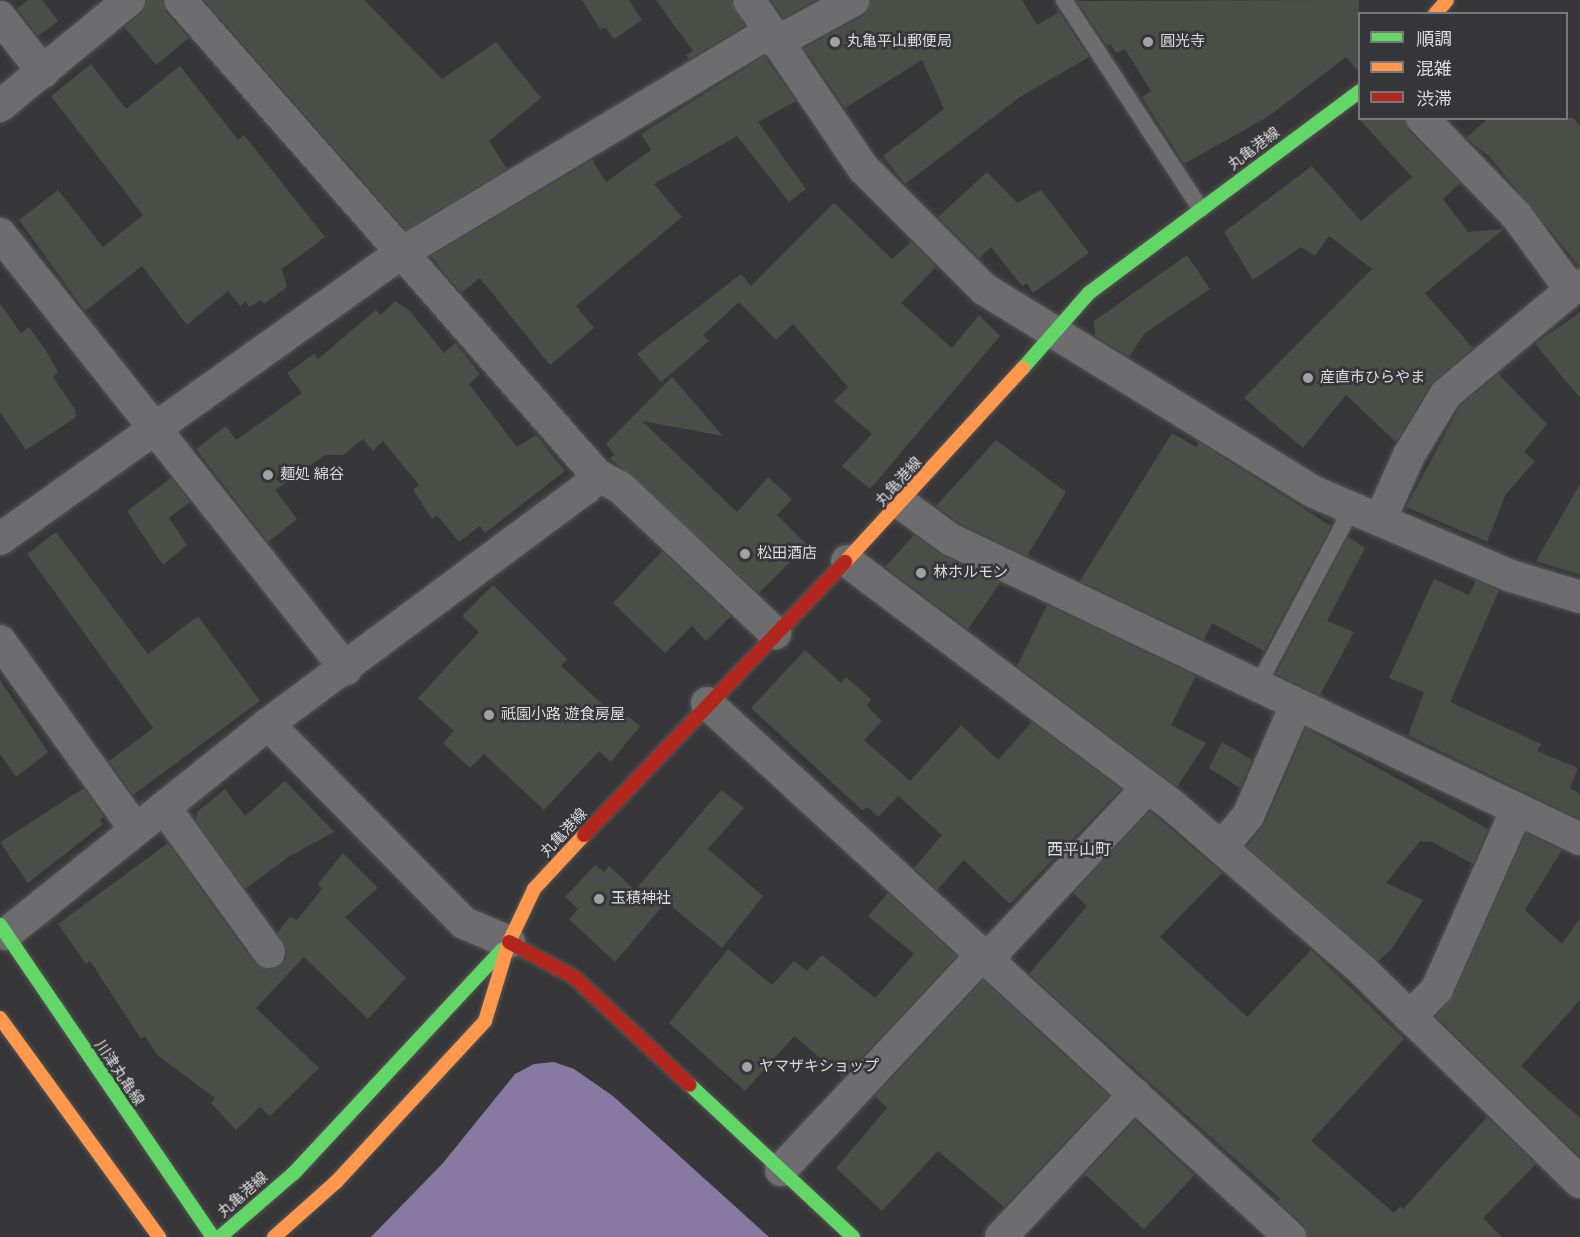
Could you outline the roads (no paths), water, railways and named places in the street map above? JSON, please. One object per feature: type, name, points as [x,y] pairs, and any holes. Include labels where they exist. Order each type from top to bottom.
[{"type":"main road","points":[[1437,12],[1447,0]]},
{"type":"main road","name":"丸亀港線","points":[[274,1237],[336,1182],[485,1022],[509,942],[534,889],[707,703],[902,504],[1052,332],[1089,293],[1358,92]]},
{"type":"main road","name":"川津丸亀線","points":[[3,929],[213,1237]]},
{"type":"main road","name":"丸亀港線","points":[[220,1237],[294,1173],[509,942]]},
{"type":"main road","points":[[509,942],[574,977],[854,1237]]},
{"type":"main road","points":[[0,1018],[159,1237]]},
{"type":"street","points":[[0,106],[129,0]]},
{"type":"street","points":[[180,0],[400,254],[597,475],[621,488],[776,633]]},
{"type":"street","points":[[749,0],[779,41],[834,129],[899,207],[984,289],[1052,332],[1087,349],[1314,492],[1511,576],[1580,597]]},
{"type":"street","points":[[0,539],[156,431],[400,254],[761,37],[779,41],[854,0]]},
{"type":"street","points":[[0,16],[43,72]]},
{"type":"street","points":[[1380,520],[1409,455],[1446,394],[1576,287],[1516,215],[1424,120]]},
{"type":"street","points":[[0,234],[346,669]]},
{"type":"street","points":[[3,929],[136,830],[268,724],[346,669],[597,475]]},
{"type":"street","points":[[902,504],[950,539],[1580,839]]},
{"type":"street","points":[[847,561],[1221,848],[1410,1017],[1580,1182]]},
{"type":"street","points":[[0,641],[136,830]]},
{"type":"street","points":[[707,703],[986,956],[1290,1237]]},
{"type":"street","points":[[1221,848],[1248,816],[1296,705]]},
{"type":"street","points":[[268,724],[464,923],[509,942]]},
{"type":"street","points":[[781,1170],[1146,789]]},
{"type":"street","points":[[165,807],[269,952]]},
{"type":"street","points":[[1410,1017],[1437,989],[1517,809]]},
{"type":"street","points":[[1000,1237],[1135,1094]]},
{"type":"lane","points":[[1064,0],[1201,209]]},
{"type":"lane","points":[[1257,687],[1352,508]]},
{"type":"place","name":"丸亀平山郵便局","points":[[835,42]]},
{"type":"place","name":"圓光寺","points":[[1148,42]]},
{"type":"place","name":"産直市ひらやま","points":[[1308,378]]},
{"type":"place","name":"麺処 綿谷","points":[[268,475]]},
{"type":"place","name":"松田酒店","points":[[745,554]]},
{"type":"place","name":"林ホルモン","points":[[921,573]]},
{"type":"place","name":"祇園小路 遊食房屋","points":[[489,715]]},
{"type":"place","name":"玉積神社","points":[[599,899]]},
{"type":"place","name":"ヤマザキショップ","points":[[747,1067]]},
{"type":"district","name":"西平山町","points":[[1079,850]]}]
